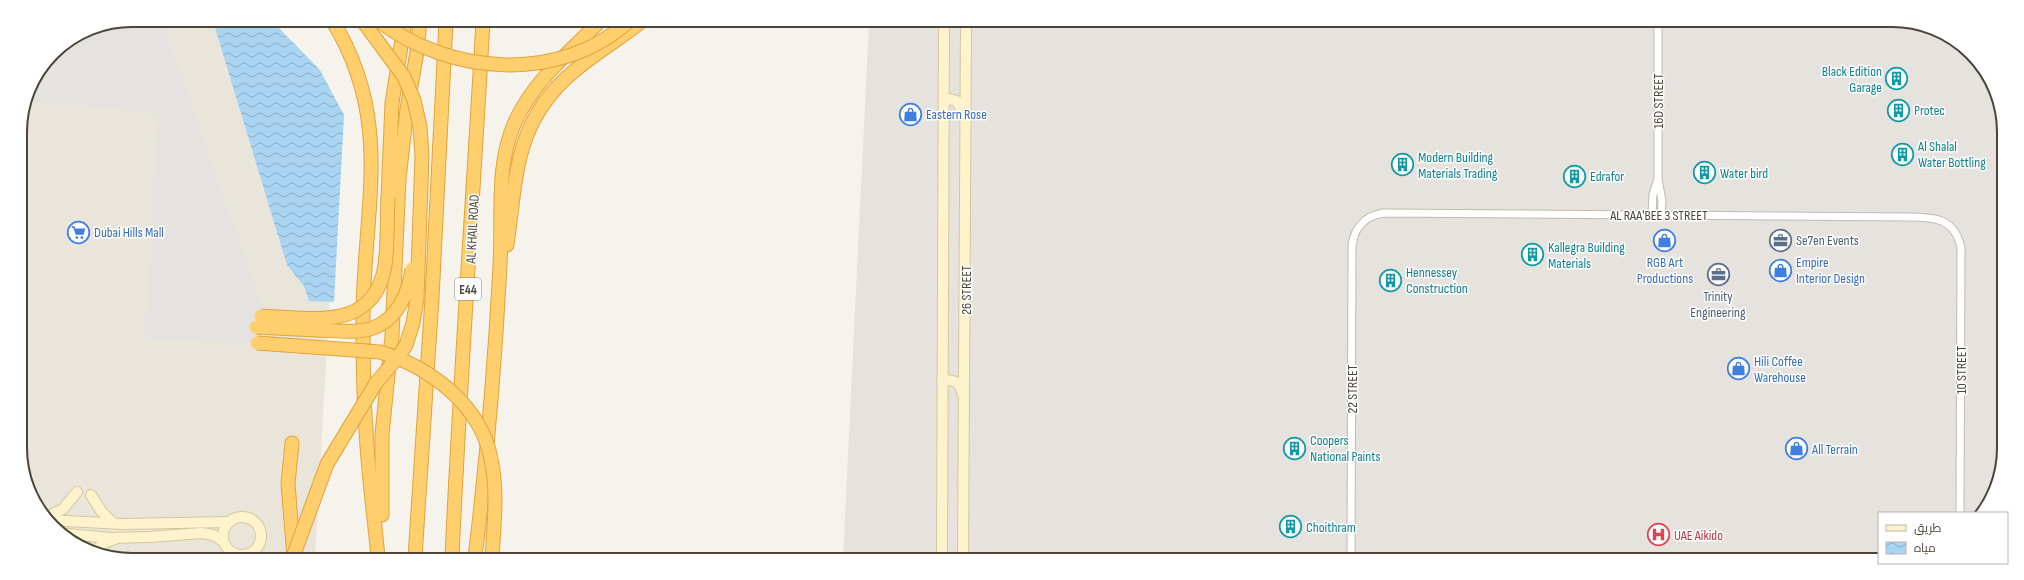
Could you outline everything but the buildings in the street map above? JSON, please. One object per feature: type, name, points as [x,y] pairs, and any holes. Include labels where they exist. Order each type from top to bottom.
[{"type":"highway","points":[[336,27],[359,78],[367,108],[369,125],[371,186],[363,324],[366,430],[378,553]]},
{"type":"highway","points":[[295,553],[322,475],[330,458],[376,383],[401,353],[408,338],[417,299],[422,146],[420,126],[414,100],[400,69],[367,27]]},
{"type":"highway","points":[[389,27],[405,38],[439,54],[474,62],[506,65],[530,64],[570,55],[601,41],[621,27]]},
{"type":"highway","points":[[404,27],[392,103],[384,267],[378,288],[368,303],[353,313],[324,317],[258,322],[354,331],[373,328],[385,320],[400,305],[407,290],[419,218]]},
{"type":"highway","points":[[376,536],[382,521],[382,434],[392,336],[399,179],[407,109],[417,52],[419,27]]},
{"type":"highway","points":[[415,553],[432,298],[446,27]]},
{"type":"highway","name":"AL KHAIL ROAD","points":[[452,553],[459,408],[469,272],[483,27]]},
{"type":"highway","points":[[475,553],[486,450],[500,263],[500,206],[503,164],[514,123],[533,89],[545,74],[594,27]]},
{"type":"highway","points":[[500,263],[507,244],[517,164],[529,130],[540,110],[553,92],[575,70],[634,27]]},
{"type":"highway","points":[[257,343],[380,352],[408,362],[428,372],[445,385],[474,420],[484,438],[491,458],[495,498],[492,553]]},
{"type":"highway","points":[[292,443],[288,484],[294,553]]},
{"type":"main road","name":"26 STREET","points":[[942,553],[944,27]]},
{"type":"main road","name":"26 STREET","points":[[963,553],[966,27]]},
{"type":"main road","points":[[944,102],[950,99],[957,101],[966,120]]},
{"type":"main road","points":[[942,380],[954,381],[959,384],[962,389],[963,405]]},
{"type":"main road","points":[[51,515],[63,509],[77,492]]},
{"type":"main road","points":[[91,495],[101,511],[113,523]]},
{"type":"main road","points":[[223,540],[224,528],[229,522],[235,518],[248,517],[260,528],[261,541],[258,547],[250,553]]},
{"type":"main road","points":[[56,520],[113,523],[229,522]]},
{"type":"main road","points":[[72,534],[76,520]]},
{"type":"main road","points":[[87,541],[88,522]]},
{"type":"main road","points":[[77,537],[87,541],[202,534],[213,535],[223,540],[230,551],[234,553]]},
{"type":"main road","points":[[99,547],[104,543],[120,538]]},
{"type":"street","name":"16D STREET","points":[[1658,27],[1658,179],[1662,200],[1661,215]]},
{"type":"street","name":"16D STREET","points":[[1652,215],[1653,194],[1658,179]]},
{"type":"street","name":"AL RAA'BEE 3 STREET","points":[[1363,222],[1372,216],[1383,213],[1928,217],[1942,220],[1953,229]]},
{"type":"street","name":"22 STREET","points":[[1351,553],[1352,246],[1356,230],[1363,222]]},
{"type":"street","name":"10 STREET","points":[[1953,229],[1959,238],[1962,248],[1960,512]]},
{"type":"shaded area","points":[[164,27],[263,309],[255,330],[258,331],[257,344],[145,339],[158,113],[32,102],[41,80],[49,68],[63,53],[80,41],[92,35],[118,28]]},
{"type":"shaded area","points":[[273,27],[340,119],[315,553],[132,553],[105,549],[80,539],[58,522],[45,506],[33,482],[27,455],[27,125],[35,92],[41,80],[58,58],[74,45],[92,35],[118,28]]},
{"type":"shaded area","points":[[869,27],[1892,27],[1906,28],[1932,35],[1956,49],[1975,68],[1989,92],[1997,125],[1997,448],[1993,475],[1989,488],[1975,512],[1878,512],[1878,553],[843,553]]},
{"type":"water","points":[[215,27],[278,27],[320,70],[344,115],[334,302],[309,301],[304,286],[287,265]]},
{"type":"place","name":"Black Edition Garage","points":[[1897,79]]},
{"type":"place","name":"Protec","points":[[1899,110]]},
{"type":"place","name":"Eastern Rose","points":[[911,114]]},
{"type":"place","name":"Al Shalal Water Bottling","points":[[1902,154]]},
{"type":"place","name":"Modern Building Materials Trading","points":[[1403,165]]},
{"type":"place","name":"Water bird","points":[[1705,173]]},
{"type":"place","name":"Edrafor","points":[[1574,176]]},
{"type":"place","name":"Dubai Hills Mall","points":[[79,232]]},
{"type":"place","name":"RGB Art Productions","points":[[1665,240]]},
{"type":"place","name":"Se7en Events","points":[[1780,240]]},
{"type":"place","name":"Kallegra Building Materials","points":[[1532,255]]},
{"type":"place","name":"Empire Interior Design","points":[[1780,270]]},
{"type":"place","name":"Trinity Engineering","points":[[1718,274]]},
{"type":"place","name":"Hennessey Construction","points":[[1391,280]]},
{"type":"place","name":"Hili Coffee Warehouse","points":[[1738,369]]},
{"type":"place","name":"Coopers National Paints","points":[[1295,448]]},
{"type":"place","name":"All Terrain","points":[[1796,449]]},
{"type":"place","name":"Choithram","points":[[1291,527]]},
{"type":"place","name":"UAE Aikido","points":[[1659,535]]}]
